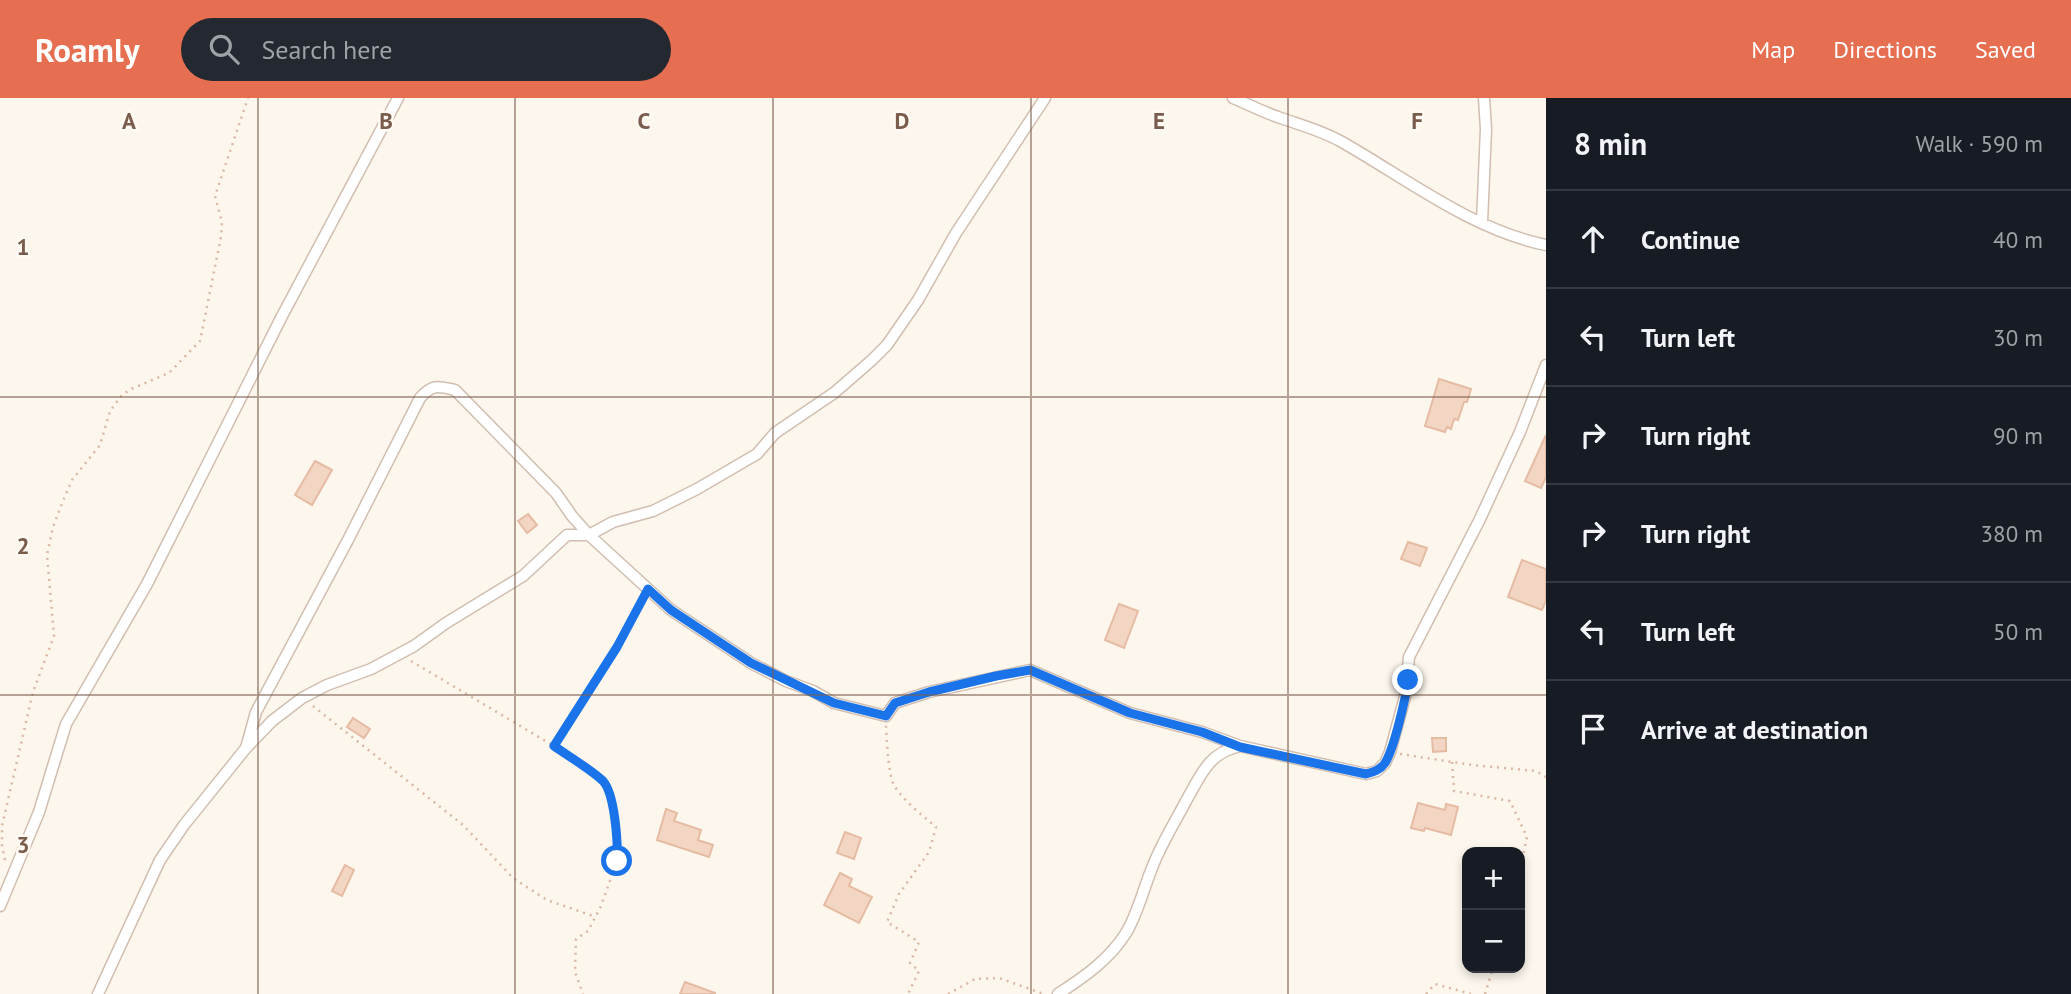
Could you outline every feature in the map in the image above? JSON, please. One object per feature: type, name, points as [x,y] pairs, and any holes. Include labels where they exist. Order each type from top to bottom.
[{"type":"street","points":[[0,906],[39,812],[66,724],[147,584],[281,318],[398,98]]},
{"type":"street","points":[[98,994],[160,860],[184,825],[246,748],[277,716],[302,698],[327,685],[371,669],[399,654],[523,576],[567,534],[589,535],[613,522],[653,511],[757,454],[775,433],[834,393],[887,345],[918,300],[956,233],[1045,98]]},
{"type":"street","points":[[1233,98],[1278,117],[1312,127],[1341,141],[1444,204],[1504,232],[1546,245]]},
{"type":"street","points":[[1482,222],[1486,129],[1484,98]]},
{"type":"street","points":[[246,748],[256,712],[420,398],[428,389],[440,386],[455,390],[555,493],[589,535],[671,610],[751,663],[834,703],[886,716],[895,703],[929,692],[1030,670],[1130,713],[1202,732],[1240,747],[1366,774],[1377,771],[1390,752],[1406,693],[1409,657],[1479,521],[1520,432],[1546,365]]},
{"type":"street","points":[[1058,994],[1090,972],[1116,947],[1136,915],[1161,846],[1205,769],[1214,757],[1225,749],[1240,747]]},
{"type":"path","points":[[5,859],[2,826],[33,692],[54,636],[47,555],[53,527],[72,480],[100,445],[110,411],[131,389],[169,373],[200,341],[221,237],[222,222],[215,196],[248,98]]},
{"type":"path","points":[[554,746],[617,647],[648,589]]},
{"type":"path","points":[[399,654],[554,746],[604,782],[613,809],[618,839],[617,861],[589,931],[576,939],[575,972],[583,994]]},
{"type":"path","points":[[302,698],[463,825],[513,878],[547,900],[596,917]]},
{"type":"path","points":[[886,716],[888,755],[894,786],[936,827],[929,852],[899,894],[887,922],[919,942],[910,963],[919,971],[908,994]]},
{"type":"path","points":[[1390,752],[1536,771],[1546,777]]},
{"type":"path","points":[[1452,762],[1454,791],[1510,801],[1527,837],[1525,847]]},
{"type":"path","points":[[1485,994],[1491,973]]},
{"type":"path","points":[[948,994],[975,979],[999,978],[1044,994]]},
{"type":"path","points":[[1426,994],[1435,984],[1471,994]]},
{"type":"building","points":[[1439,379],[1471,389],[1458,420],[1454,419],[1451,429],[1447,427],[1445,432],[1425,426]]},
{"type":"building","points":[[1546,435],[1546,477],[1541,488],[1525,481]]},
{"type":"building","points":[[315,461],[332,470],[312,505],[295,495]]},
{"type":"building","points":[[528,514],[537,525],[527,533],[518,521]]},
{"type":"building","points":[[1408,542],[1427,548],[1420,566],[1401,559]]},
{"type":"building","points":[[1522,560],[1546,569],[1546,600],[1542,610],[1508,597]]},
{"type":"building","points":[[1119,604],[1138,611],[1124,648],[1105,640]]},
{"type":"building","points":[[353,718],[370,729],[364,738],[347,727]]},
{"type":"building","points":[[1432,738],[1446,738],[1446,751],[1433,752]]},
{"type":"building","points":[[1418,803],[1445,810],[1446,804],[1458,807],[1451,835],[1425,828],[1424,831],[1411,828]]},
{"type":"building","points":[[666,809],[677,813],[674,821],[701,830],[698,840],[713,845],[709,857],[657,840]]},
{"type":"building","points":[[845,832],[861,838],[854,859],[837,853]]},
{"type":"building","points":[[345,865],[354,870],[342,896],[332,891]]},
{"type":"building","points":[[840,873],[852,879],[849,886],[872,897],[859,923],[824,905]]},
{"type":"building","points":[[685,982],[715,993],[715,994],[680,994]]},
{"type":"route","points":[[617,861],[618,839],[613,809],[604,782],[554,746],[617,647],[648,589],[671,610],[751,663],[834,703],[886,716],[895,703],[929,692],[1030,670],[1130,713],[1202,732],[1240,747],[1366,774],[1377,771],[1390,752],[1408,680]]}]
